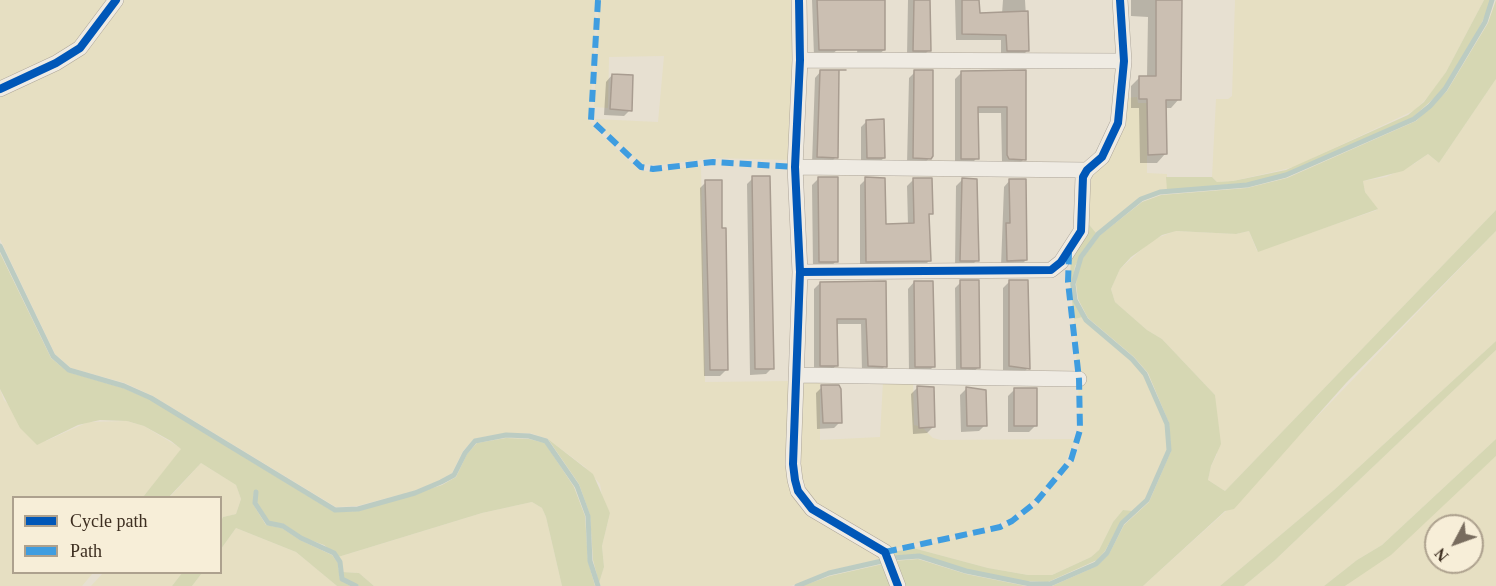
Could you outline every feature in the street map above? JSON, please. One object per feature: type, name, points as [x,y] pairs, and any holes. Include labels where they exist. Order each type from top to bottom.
[{"type":"street","points":[[0,89],[56,63],[80,48],[116,0]]},
{"type":"street","points":[[799,0],[800,60],[795,167],[800,272],[793,464],[798,492],[812,509],[885,552],[898,586]]},
{"type":"street","points":[[800,272],[1051,270],[1069,253],[1082,231],[1083,177],[1087,170],[1102,157],[1118,123],[1124,61],[1120,0]]},
{"type":"street","points":[[800,60],[1124,61]]},
{"type":"street","points":[[795,167],[1087,170]]},
{"type":"street","points":[[798,375],[1078,379]]},
{"type":"shaded area","points":[[0,0],[109,0],[77,44],[0,85]]},
{"type":"shaded area","points":[[122,0],[595,0],[589,120],[597,131],[639,170],[652,172],[701,165],[705,382],[792,381],[790,484],[882,559],[828,571],[791,586],[601,586],[599,583],[604,567],[602,546],[610,513],[603,501],[600,484],[585,467],[548,439],[530,433],[506,433],[474,439],[463,451],[452,473],[440,480],[414,491],[357,506],[336,507],[153,396],[125,383],[71,368],[55,354],[0,239],[0,93],[46,74]]},
{"type":"shaded area","points":[[599,0],[794,0],[791,160],[712,158],[660,165],[641,164],[600,128],[595,119],[658,122],[664,56],[609,57],[608,108],[594,107]]},
{"type":"shaded area","points":[[1235,0],[1484,0],[1446,72],[1430,95],[1415,110],[1294,167],[1233,181],[1217,182],[1212,177],[1216,99],[1228,99],[1232,96]]},
{"type":"shaded area","points":[[1496,79],[1496,210],[1225,491],[1208,480],[1217,454],[1215,395],[1162,339],[1147,330],[1115,302],[1111,289],[1120,269],[1152,240],[1175,231],[1236,234],[1249,231],[1257,251],[1377,210],[1365,192],[1363,181],[1386,177],[1414,164],[1428,154],[1439,163]]},
{"type":"shaded area","points":[[1137,97],[1138,103],[1147,103],[1147,173],[1167,174],[1167,190],[1140,198],[1096,233],[1086,221],[1089,174],[1125,98]]},
{"type":"shaded area","points":[[1496,231],[1496,341],[1334,490],[1220,586],[1143,586],[1226,511]]},
{"type":"shaded area","points":[[1083,317],[1132,361],[1145,377],[1165,423],[1167,449],[1146,499],[1133,511],[1123,510],[1113,522],[1099,550],[1091,557],[1052,575],[1028,575],[988,568],[913,548],[1005,526],[1032,509],[1062,476],[1077,453],[1081,436],[1074,319]]},
{"type":"shaded area","points":[[1496,350],[1496,439],[1382,545],[1357,560],[1324,586],[1244,586],[1274,561]]},
{"type":"shaded area","points":[[820,380],[820,440],[880,437],[883,381],[913,381],[914,425],[922,427],[933,438],[941,440],[1075,439],[1059,474],[1035,500],[1011,518],[986,529],[886,550],[813,506],[800,479],[803,381]]},
{"type":"shaded area","points":[[0,389],[4,400],[46,441],[88,422],[127,421],[144,426],[182,449],[144,496],[12,496],[12,574],[92,574],[82,586],[0,586]]},
{"type":"shaded area","points":[[1496,456],[1496,586],[1345,586],[1424,518],[1424,574],[1484,574],[1484,514],[1429,514]]},
{"type":"shaded area","points":[[201,463],[236,485],[241,499],[236,514],[222,519],[222,496],[171,496]]},
{"type":"shaded area","points":[[532,502],[542,508],[546,517],[562,586],[374,586],[359,573],[342,572],[338,557],[482,513]]},
{"type":"shaded area","points":[[236,528],[296,552],[337,586],[192,586],[201,574],[222,574],[222,548]]},
{"type":"shaded area","points":[[102,574],[181,574],[172,586],[91,586]]},
{"type":"green space","points":[[1484,0],[1491,0],[1487,12],[1469,48],[1444,89],[1411,119],[1285,174],[1247,183],[1167,190],[1166,177],[1212,177],[1217,182],[1286,170],[1408,115],[1424,102],[1446,72]]},
{"type":"green space","points":[[1496,0],[1496,79],[1439,163],[1428,154],[1403,171],[1363,181],[1365,192],[1378,209],[1258,252],[1249,231],[1236,234],[1176,231],[1162,235],[1131,257],[1120,269],[1111,289],[1115,302],[1147,330],[1162,339],[1215,395],[1221,444],[1211,466],[1208,480],[1225,491],[1496,210],[1496,231],[1346,383],[1234,509],[1225,511],[1143,586],[1052,586],[1097,566],[1109,554],[1124,525],[1149,502],[1171,451],[1169,423],[1148,373],[1134,357],[1088,318],[1078,299],[1076,284],[1078,271],[1083,258],[1099,236],[1142,202],[1161,195],[1247,188],[1287,178],[1416,121],[1447,91],[1488,23]]},
{"type":"green space","points":[[1086,221],[1096,233],[1075,266],[1072,286],[1075,302],[1083,317],[1074,319],[1070,281],[1071,253]]},
{"type":"green space","points":[[0,253],[51,358],[68,372],[123,388],[151,400],[334,512],[359,511],[442,485],[456,477],[467,454],[477,443],[506,438],[529,439],[545,443],[574,487],[585,516],[588,561],[595,586],[562,586],[546,517],[542,508],[532,502],[482,513],[338,557],[324,545],[302,537],[284,524],[269,522],[257,502],[257,492],[254,491],[253,504],[266,525],[282,528],[300,540],[332,555],[338,563],[340,580],[351,586],[337,586],[296,552],[236,528],[222,548],[222,519],[236,514],[241,499],[236,485],[201,463],[170,496],[144,496],[181,449],[171,441],[144,426],[127,421],[100,420],[78,425],[37,445],[20,428],[0,389]]},
{"type":"green space","points":[[1496,341],[1496,350],[1274,561],[1244,586],[1220,586],[1334,490]]},
{"type":"green space","points":[[548,439],[593,474],[610,513],[602,546],[604,567],[599,583],[593,560],[590,515],[579,484]]},
{"type":"green space","points":[[1496,439],[1496,456],[1434,514],[1424,514],[1424,524],[1391,555],[1345,586],[1324,586],[1357,560],[1382,545]]},
{"type":"green space","points":[[1123,510],[1133,511],[1121,522],[1105,551],[1097,560],[1048,582],[1023,581],[965,569],[918,555],[890,558],[889,553],[913,548],[988,568],[1028,575],[1052,575],[1091,557],[1099,550],[1113,522]]},
{"type":"green space","points":[[918,559],[966,574],[1026,586],[901,586],[894,561]]},
{"type":"green space","points":[[883,564],[893,586],[802,586],[830,576]]},
{"type":"green space","points":[[342,572],[359,573],[374,586],[359,586],[343,578]]},
{"type":"green space","points":[[181,574],[201,574],[192,586],[172,586]]},
{"type":"building","points":[[817,0],[885,0],[885,50],[819,50]]},
{"type":"building","points":[[914,0],[930,0],[931,51],[913,51]]},
{"type":"building","points":[[962,0],[979,0],[980,13],[1028,11],[1029,51],[1007,51],[1006,35],[962,34]]},
{"type":"building","points":[[1156,0],[1182,0],[1181,100],[1166,100],[1167,154],[1148,155],[1147,99],[1139,99],[1139,76],[1156,76]]},
{"type":"building","points":[[820,70],[839,70],[838,158],[817,157]]},
{"type":"building","points":[[914,70],[933,70],[933,156],[931,159],[913,158]]},
{"type":"building","points":[[1026,70],[1026,160],[1009,159],[1007,155],[1007,107],[978,107],[979,159],[961,159],[961,71]]},
{"type":"building","points":[[612,74],[633,75],[632,111],[610,109]]},
{"type":"building","points":[[884,119],[885,158],[867,158],[866,120]]},
{"type":"building","points":[[752,176],[770,176],[774,369],[755,369]]},
{"type":"building","points":[[818,177],[838,177],[838,262],[819,262]]},
{"type":"building","points":[[865,177],[885,178],[886,224],[914,223],[913,178],[932,178],[933,214],[929,214],[931,261],[866,262]]},
{"type":"building","points":[[962,178],[977,179],[979,261],[960,261]]},
{"type":"building","points":[[1009,179],[1026,179],[1027,260],[1007,261],[1006,223],[1010,223]]},
{"type":"building","points":[[705,180],[722,180],[722,228],[726,228],[728,370],[710,370]]},
{"type":"building","points":[[960,280],[979,280],[980,368],[961,368]]},
{"type":"building","points":[[1009,280],[1028,280],[1030,369],[1009,366]]},
{"type":"building","points":[[886,281],[887,367],[868,366],[866,319],[837,319],[838,366],[820,366],[820,282]]},
{"type":"building","points":[[914,281],[933,281],[935,367],[915,367]]},
{"type":"building","points":[[821,385],[839,385],[842,423],[823,423]]},
{"type":"building","points":[[917,386],[934,387],[935,427],[919,428]]},
{"type":"building","points":[[966,387],[986,390],[987,426],[967,426]]},
{"type":"building","points":[[1014,388],[1037,388],[1037,426],[1014,426]]},
{"type":"waterway","points":[[893,558],[919,556],[966,571],[1030,584],[1050,584],[1096,564],[1107,553],[1122,523],[1147,500],[1169,450],[1167,424],[1145,374],[1132,359],[1086,320],[1075,300],[1073,284],[1081,257],[1098,234],[1141,199],[1160,192],[1247,185],[1286,175],[1414,119],[1445,89],[1485,22],[1492,0]]},
{"type":"waterway","points":[[0,246],[53,356],[69,370],[124,386],[151,398],[335,510],[358,509],[415,493],[441,482],[454,475],[465,453],[475,441],[506,435],[529,436],[546,441],[577,486],[588,516],[590,561],[598,586]]},
{"type":"waterway","points":[[256,492],[255,503],[268,523],[283,526],[301,538],[334,553],[340,562],[342,579],[356,586]]},
{"type":"waterway","points":[[797,586],[829,573],[882,561]]},
{"type":"marked path","points":[[598,0],[591,120],[641,167],[653,169],[713,162],[795,167]]},
{"type":"marked path","points":[[885,552],[1000,527],[1012,521],[1036,502],[1071,460],[1080,430],[1079,379],[1068,282],[1069,253]]},
{"type":"cycle path","points":[[0,89],[56,63],[80,48],[116,0]]},
{"type":"cycle path","points":[[799,0],[800,60],[795,167],[800,272],[793,464],[795,480],[798,491],[812,509],[885,552],[898,586]]},
{"type":"cycle path","points":[[800,272],[1051,270],[1061,262],[1081,231],[1083,177],[1087,170],[1102,157],[1118,123],[1124,61],[1120,0]]}]
